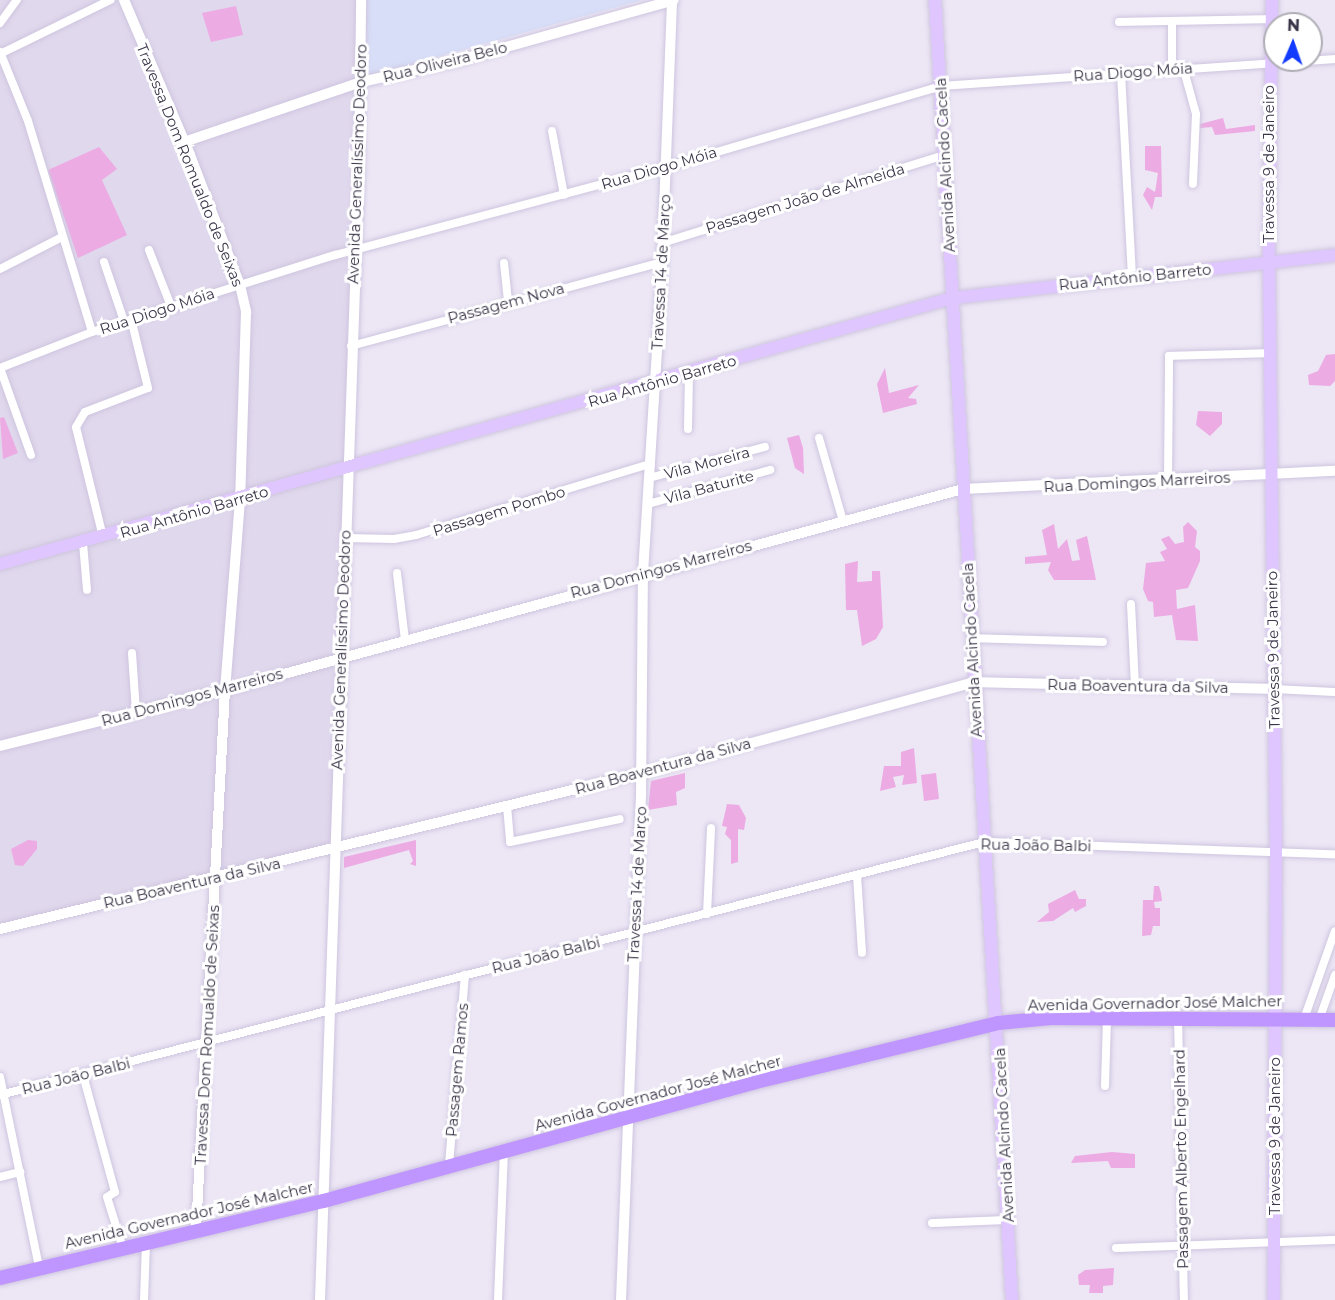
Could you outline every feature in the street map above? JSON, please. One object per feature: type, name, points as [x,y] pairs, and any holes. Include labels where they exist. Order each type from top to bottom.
[{"type":"main road","name":"Avenida Alcindo Cacela","points":[[935,0],[947,154],[952,298],[971,638],[998,1023],[1012,1300]]},
{"type":"main road","name":"Travessa 9 de Janeiro","points":[[1269,72],[1276,851],[1274,1300]]},
{"type":"main road","name":"Rua Antônio Barreto","points":[[0,564],[240,500],[952,298],[1335,255]]},
{"type":"main road","name":"Avenida Governador José Malcher","points":[[0,1278],[324,1200],[449,1165],[627,1120],[753,1083],[998,1023],[1178,1017],[1275,1017],[1335,1020]]},
{"type":"street","points":[[0,23],[17,0]]},
{"type":"street","points":[[92,332],[28,121],[1,53],[110,0]]},
{"type":"street","name":"Travessa Dom Romualdo de Seixas","points":[[124,0],[184,142],[240,285],[246,312],[240,500],[225,690],[196,1231]]},
{"type":"street","name":"Avenida Generalíssimo Deodoro","points":[[320,1300],[342,658],[346,469],[361,82],[361,0]]},
{"type":"street","name":"Rua Oliveira Belo","points":[[184,142],[361,82],[456,61],[673,0]]},
{"type":"street","name":"Travessa 14 de Março","points":[[621,1300],[642,773],[644,573],[662,262],[673,0]]},
{"type":"street","points":[[1119,22],[1263,19]]},
{"type":"street","points":[[1172,21],[1172,68]]},
{"type":"street","name":"Rua Diogo Móia","points":[[0,368],[127,320],[355,250],[666,167],[941,86],[1172,68],[1263,64]]},
{"type":"street","points":[[1183,68],[1196,114],[1193,184]]},
{"type":"street","points":[[1121,73],[1132,278]]},
{"type":"street","points":[[552,131],[564,195]]},
{"type":"street","name":"Passagem João de Almeida","points":[[662,243],[947,154]]},
{"type":"street","points":[[0,269],[62,237]]},
{"type":"street","points":[[149,250],[171,306]]},
{"type":"street","points":[[103,537],[76,428],[85,412],[148,388],[127,320],[104,262]]},
{"type":"street","name":"Passagem Nova","points":[[351,346],[662,262]]},
{"type":"street","points":[[504,263],[508,302]]},
{"type":"street","points":[[1167,481],[1169,356],[1270,353]]},
{"type":"street","points":[[0,368],[31,455]]},
{"type":"street","points":[[688,429],[689,373]]},
{"type":"street","points":[[819,438],[843,521]]},
{"type":"street","name":"Vila Moreira","points":[[649,478],[765,447]]},
{"type":"street","name":"Passagem Pombo","points":[[345,538],[394,539],[416,535],[650,464]]},
{"type":"street","name":"Vila Baturite","points":[[648,504],[770,470]]},
{"type":"street","name":"Rua Domingos Marreiros","points":[[0,746],[225,690],[644,573],[963,489],[1167,481],[1335,471]]},
{"type":"street","points":[[83,543],[87,590]]},
{"type":"street","points":[[397,573],[405,640]]},
{"type":"street","points":[[1131,604],[1135,686]]},
{"type":"street","points":[[971,638],[1103,642]]},
{"type":"street","points":[[132,653],[136,712]]},
{"type":"street","name":"Rua Boaventura da Silva","points":[[0,929],[642,773],[974,682],[1335,692]]},
{"type":"street","points":[[507,806],[510,842],[620,819]]},
{"type":"street","points":[[707,914],[711,828]]},
{"type":"street","name":"Rua João Balbi","points":[[2,1094],[84,1075],[984,842],[1335,854]]},
{"type":"street","points":[[857,874],[862,952]]},
{"type":"street","points":[[1304,1019],[1335,931]]},
{"type":"street","name":"Passagem Ramos","points":[[449,1165],[465,975]]},
{"type":"street","points":[[1319,1020],[1335,975]]},
{"type":"street","name":"Passagem Alberto Engelhard","points":[[1178,1017],[1184,1300]]},
{"type":"street","points":[[1105,1086],[1107,1018]]},
{"type":"street","points":[[84,1075],[115,1192],[107,1197],[123,1248]]},
{"type":"street","points":[[0,1077],[39,1267]]},
{"type":"street","points":[[498,1300],[504,1152]]},
{"type":"street","points":[[0,1177],[20,1172]]},
{"type":"street","points":[[932,1224],[1008,1220]]},
{"type":"street","points":[[1116,1248],[1335,1240]]},
{"type":"street","points":[[144,1300],[146,1243]]},
{"type":"shaded area","points":[[0,0],[360,0],[334,848],[0,929]]},
{"type":"shaded area","points":[[361,0],[642,0],[362,78]]},
{"type":"shaded area","points":[[236,6],[243,35],[211,42],[202,13]]},
{"type":"shaded area","points":[[1223,118],[1226,129],[1255,125],[1255,131],[1215,135],[1212,127],[1200,128],[1200,124]]},
{"type":"shaded area","points":[[1145,146],[1161,146],[1162,197],[1155,197],[1152,210],[1143,195],[1147,187],[1155,192],[1158,173],[1145,170]]},
{"type":"shaded area","points":[[99,147],[117,169],[102,180],[127,235],[78,258],[48,170]]},
{"type":"shaded area","points":[[1335,354],[1335,381],[1330,386],[1309,385],[1308,375],[1318,371],[1326,355]]},
{"type":"shaded area","points":[[885,368],[889,393],[919,385],[908,398],[916,399],[917,404],[883,413],[877,384]]},
{"type":"shaded area","points":[[1198,411],[1222,412],[1222,424],[1210,436],[1196,425]]},
{"type":"shaded area","points":[[4,417],[18,453],[3,459],[0,418]]},
{"type":"shaded area","points":[[799,435],[803,448],[804,474],[795,468],[787,438]]},
{"type":"shaded area","points":[[1188,522],[1197,531],[1195,547],[1200,551],[1200,561],[1188,588],[1176,590],[1177,609],[1195,605],[1198,641],[1176,640],[1172,615],[1154,617],[1153,602],[1148,601],[1143,589],[1146,563],[1165,561],[1160,552],[1167,549],[1161,539],[1169,536],[1175,544],[1184,542],[1183,527]]},
{"type":"shaded area","points":[[1054,524],[1058,549],[1067,539],[1072,561],[1080,560],[1076,540],[1087,536],[1096,580],[1054,580],[1048,570],[1051,562],[1025,564],[1025,557],[1047,555],[1042,530]]},
{"type":"shaded area","points":[[858,561],[857,582],[872,581],[872,571],[880,571],[883,627],[876,639],[862,646],[857,610],[846,610],[845,564]]},
{"type":"shaded area","points":[[914,748],[917,783],[902,785],[904,775],[893,777],[896,787],[880,791],[884,766],[901,766],[901,752]]},
{"type":"shaded area","points":[[685,773],[685,788],[676,792],[677,805],[648,810],[651,781]]},
{"type":"shaded area","points":[[936,773],[939,799],[924,801],[921,775]]},
{"type":"shaded area","points":[[727,804],[739,805],[746,818],[744,830],[738,829],[738,862],[731,864],[731,840],[725,834],[727,827],[722,826]]},
{"type":"shaded area","points":[[28,840],[37,841],[37,849],[23,866],[15,865],[11,849]]},
{"type":"shaded area","points":[[416,840],[416,866],[410,864],[413,861],[409,850],[344,868],[344,857]]},
{"type":"shaded area","points":[[1154,886],[1159,886],[1161,893],[1162,901],[1154,902],[1155,908],[1160,908],[1160,926],[1153,926],[1151,935],[1142,936],[1143,900],[1153,900]]},
{"type":"shaded area","points":[[1075,890],[1079,899],[1086,899],[1086,906],[1075,912],[1073,908],[1053,921],[1037,922],[1049,912],[1048,904]]},
{"type":"shaded area","points":[[1112,1152],[1135,1154],[1135,1168],[1111,1168],[1108,1161],[1071,1163],[1075,1156]]},
{"type":"shaded area","points":[[1114,1268],[1113,1285],[1103,1286],[1103,1293],[1089,1293],[1090,1285],[1079,1285],[1078,1275],[1085,1270]]}]
